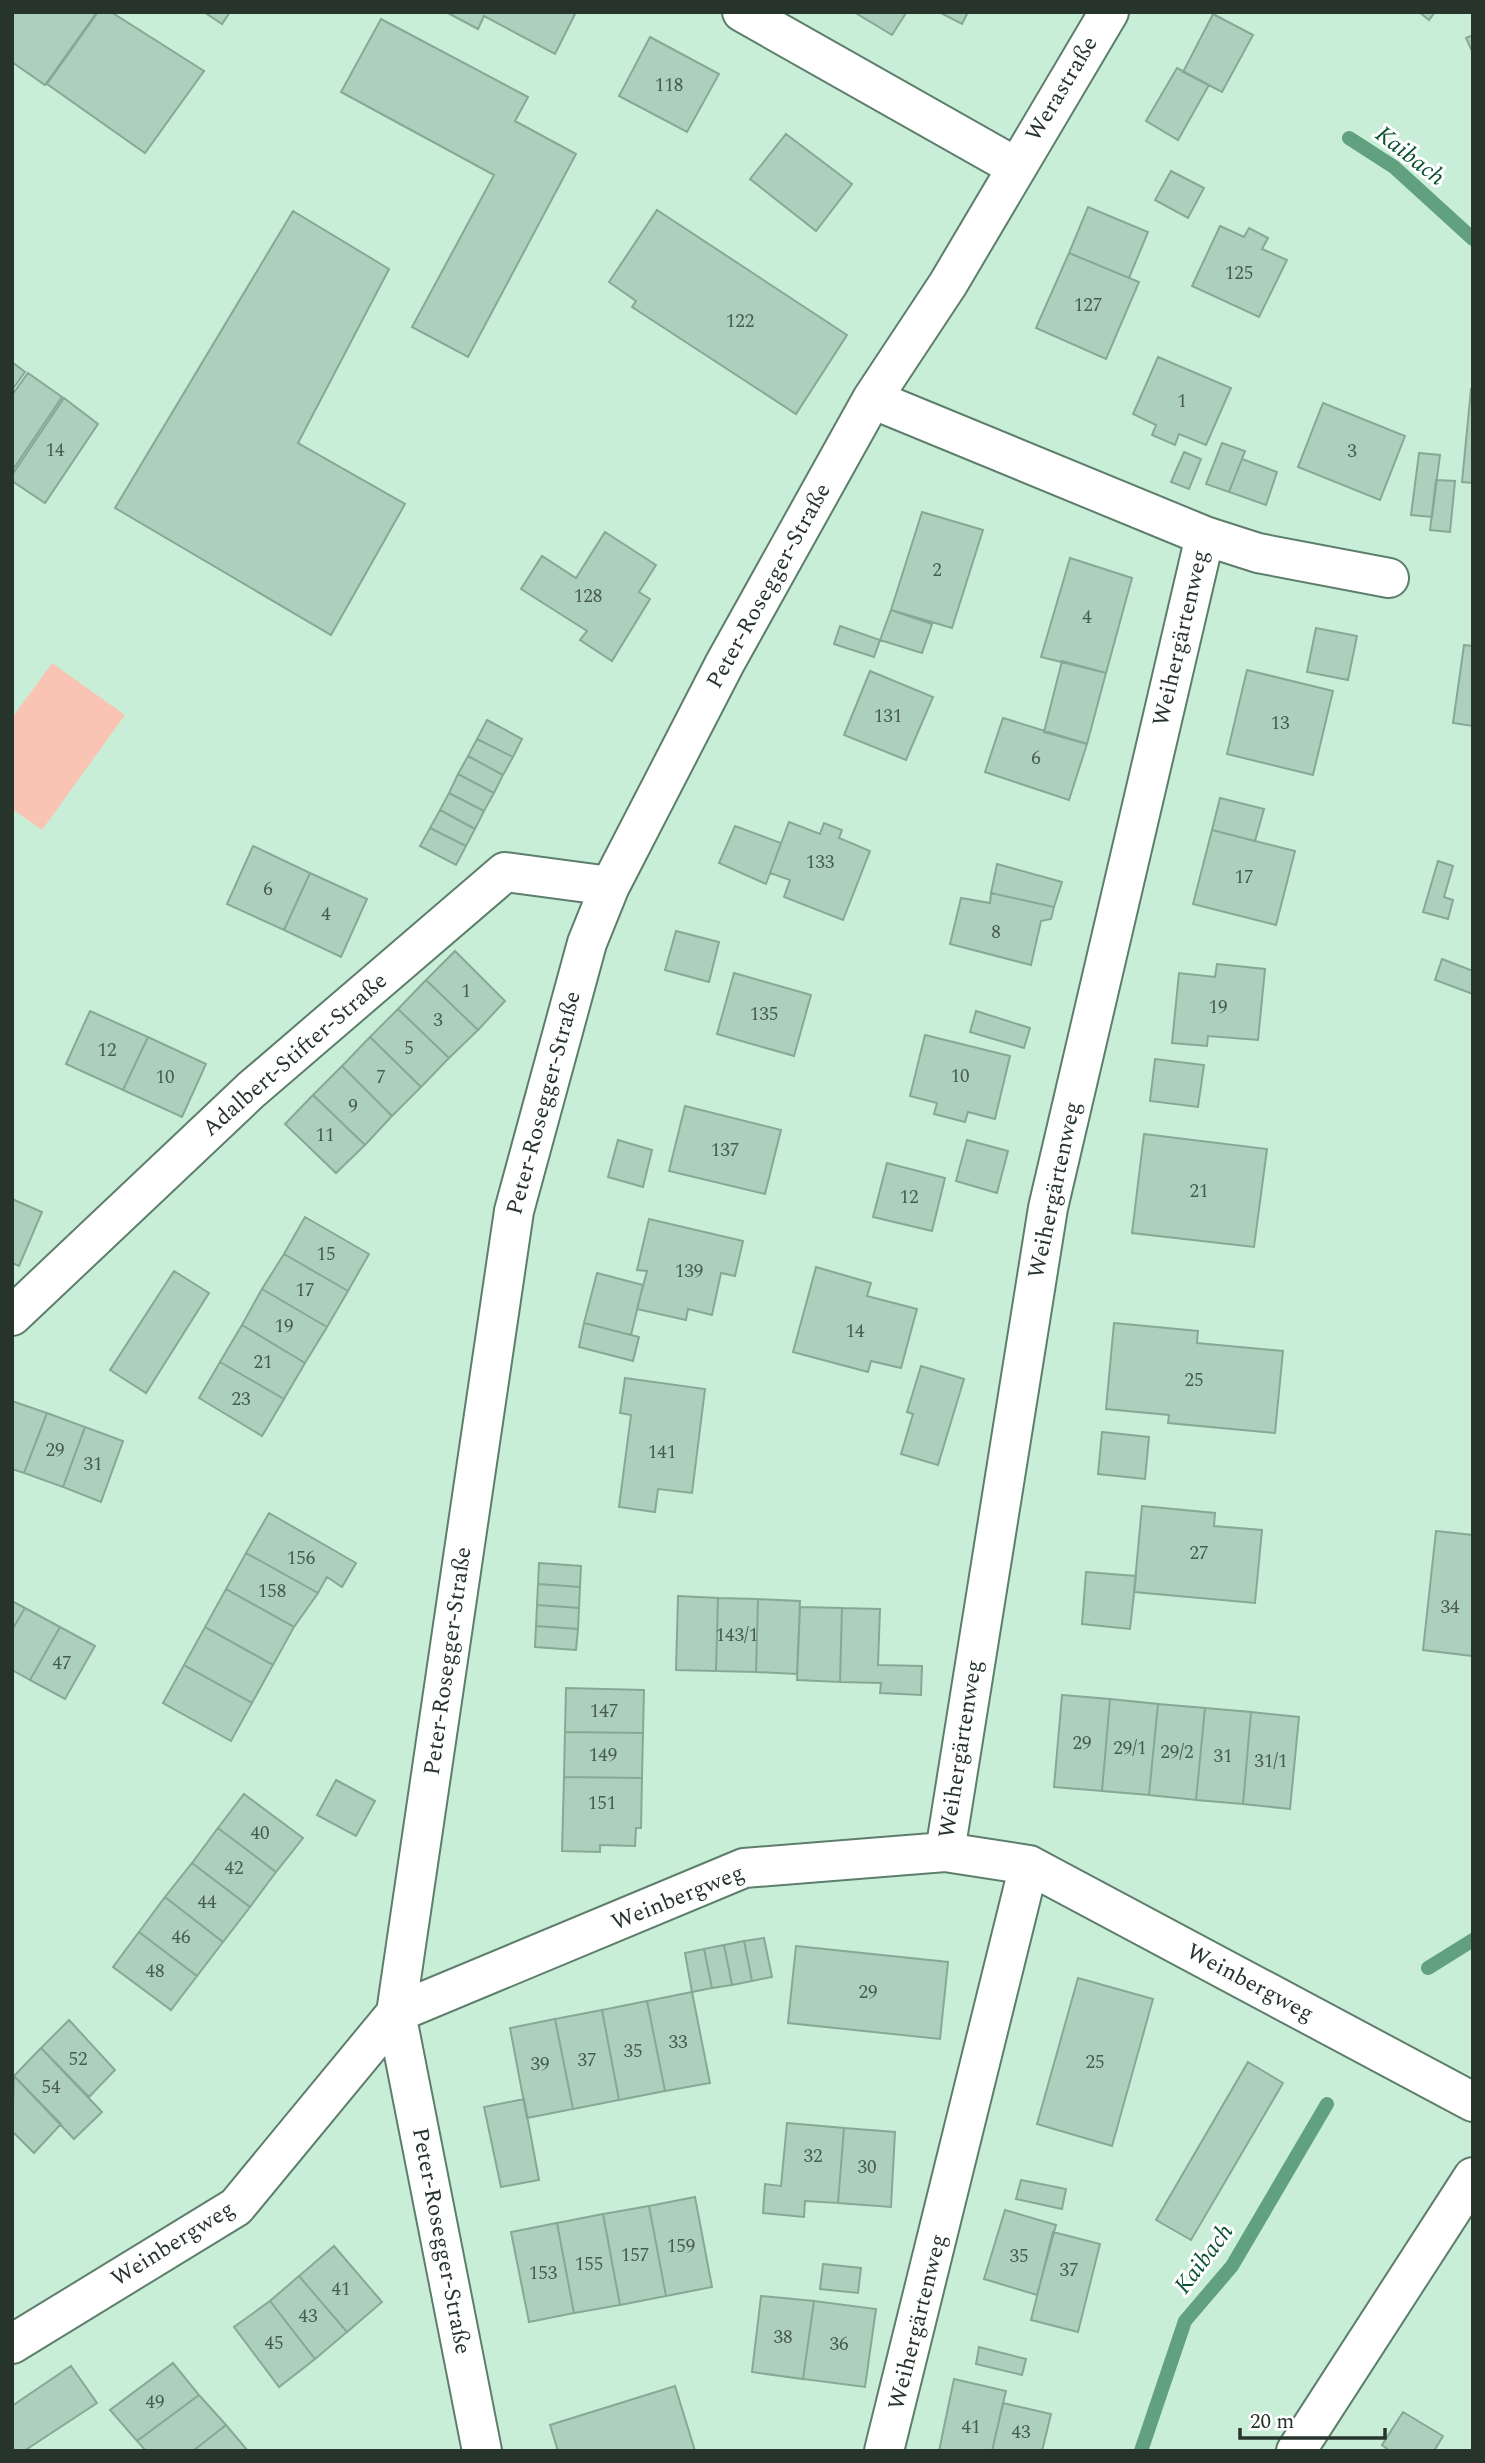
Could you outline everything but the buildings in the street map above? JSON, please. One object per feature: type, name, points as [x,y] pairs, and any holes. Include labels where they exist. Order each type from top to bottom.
[{"type":"street","points":[[743,12],[1016,167]]},
{"type":"street","name":"Werastraße","points":[[1016,167],[1109,12]]},
{"type":"street","name":"Peter-Rosegger-Straße","points":[[482,2451],[396,2013],[514,1211],[587,943],[610,886],[725,663],[872,399],[948,284],[1016,167]]},
{"type":"street","name":"Weihergärtenweg","points":[[872,399],[1205,536],[1258,553],[1389,578]]},
{"type":"street","name":"Weihergärtenweg","points":[[945,1852],[1048,1208],[1205,536]]},
{"type":"street","name":"Adalbert-Stifter-Straße","points":[[12,1315],[251,1090],[505,872],[610,886]]},
{"type":"street","name":"Weinbergweg","points":[[12,2344],[236,2207],[396,2013],[744,1868],[945,1852],[1029,1865],[1473,2102]]},
{"type":"street","name":"Weihergärtenweg","points":[[884,2451],[1029,1865]]},
{"type":"street","points":[[1296,2451],[1473,2178]]},
{"type":"shaded area","points":[[52,663],[125,715],[42,830],[12,809],[12,718]]},
{"type":"waterway","name":"Kaibach","points":[[1349,138],[1394,167],[1473,239]]},
{"type":"waterway","name":"Kaibach","points":[[1428,1968],[1473,1940]]},
{"type":"waterway","name":"Kaibach","points":[[1141,2451],[1185,2321],[1232,2266],[1327,2104]]}]
